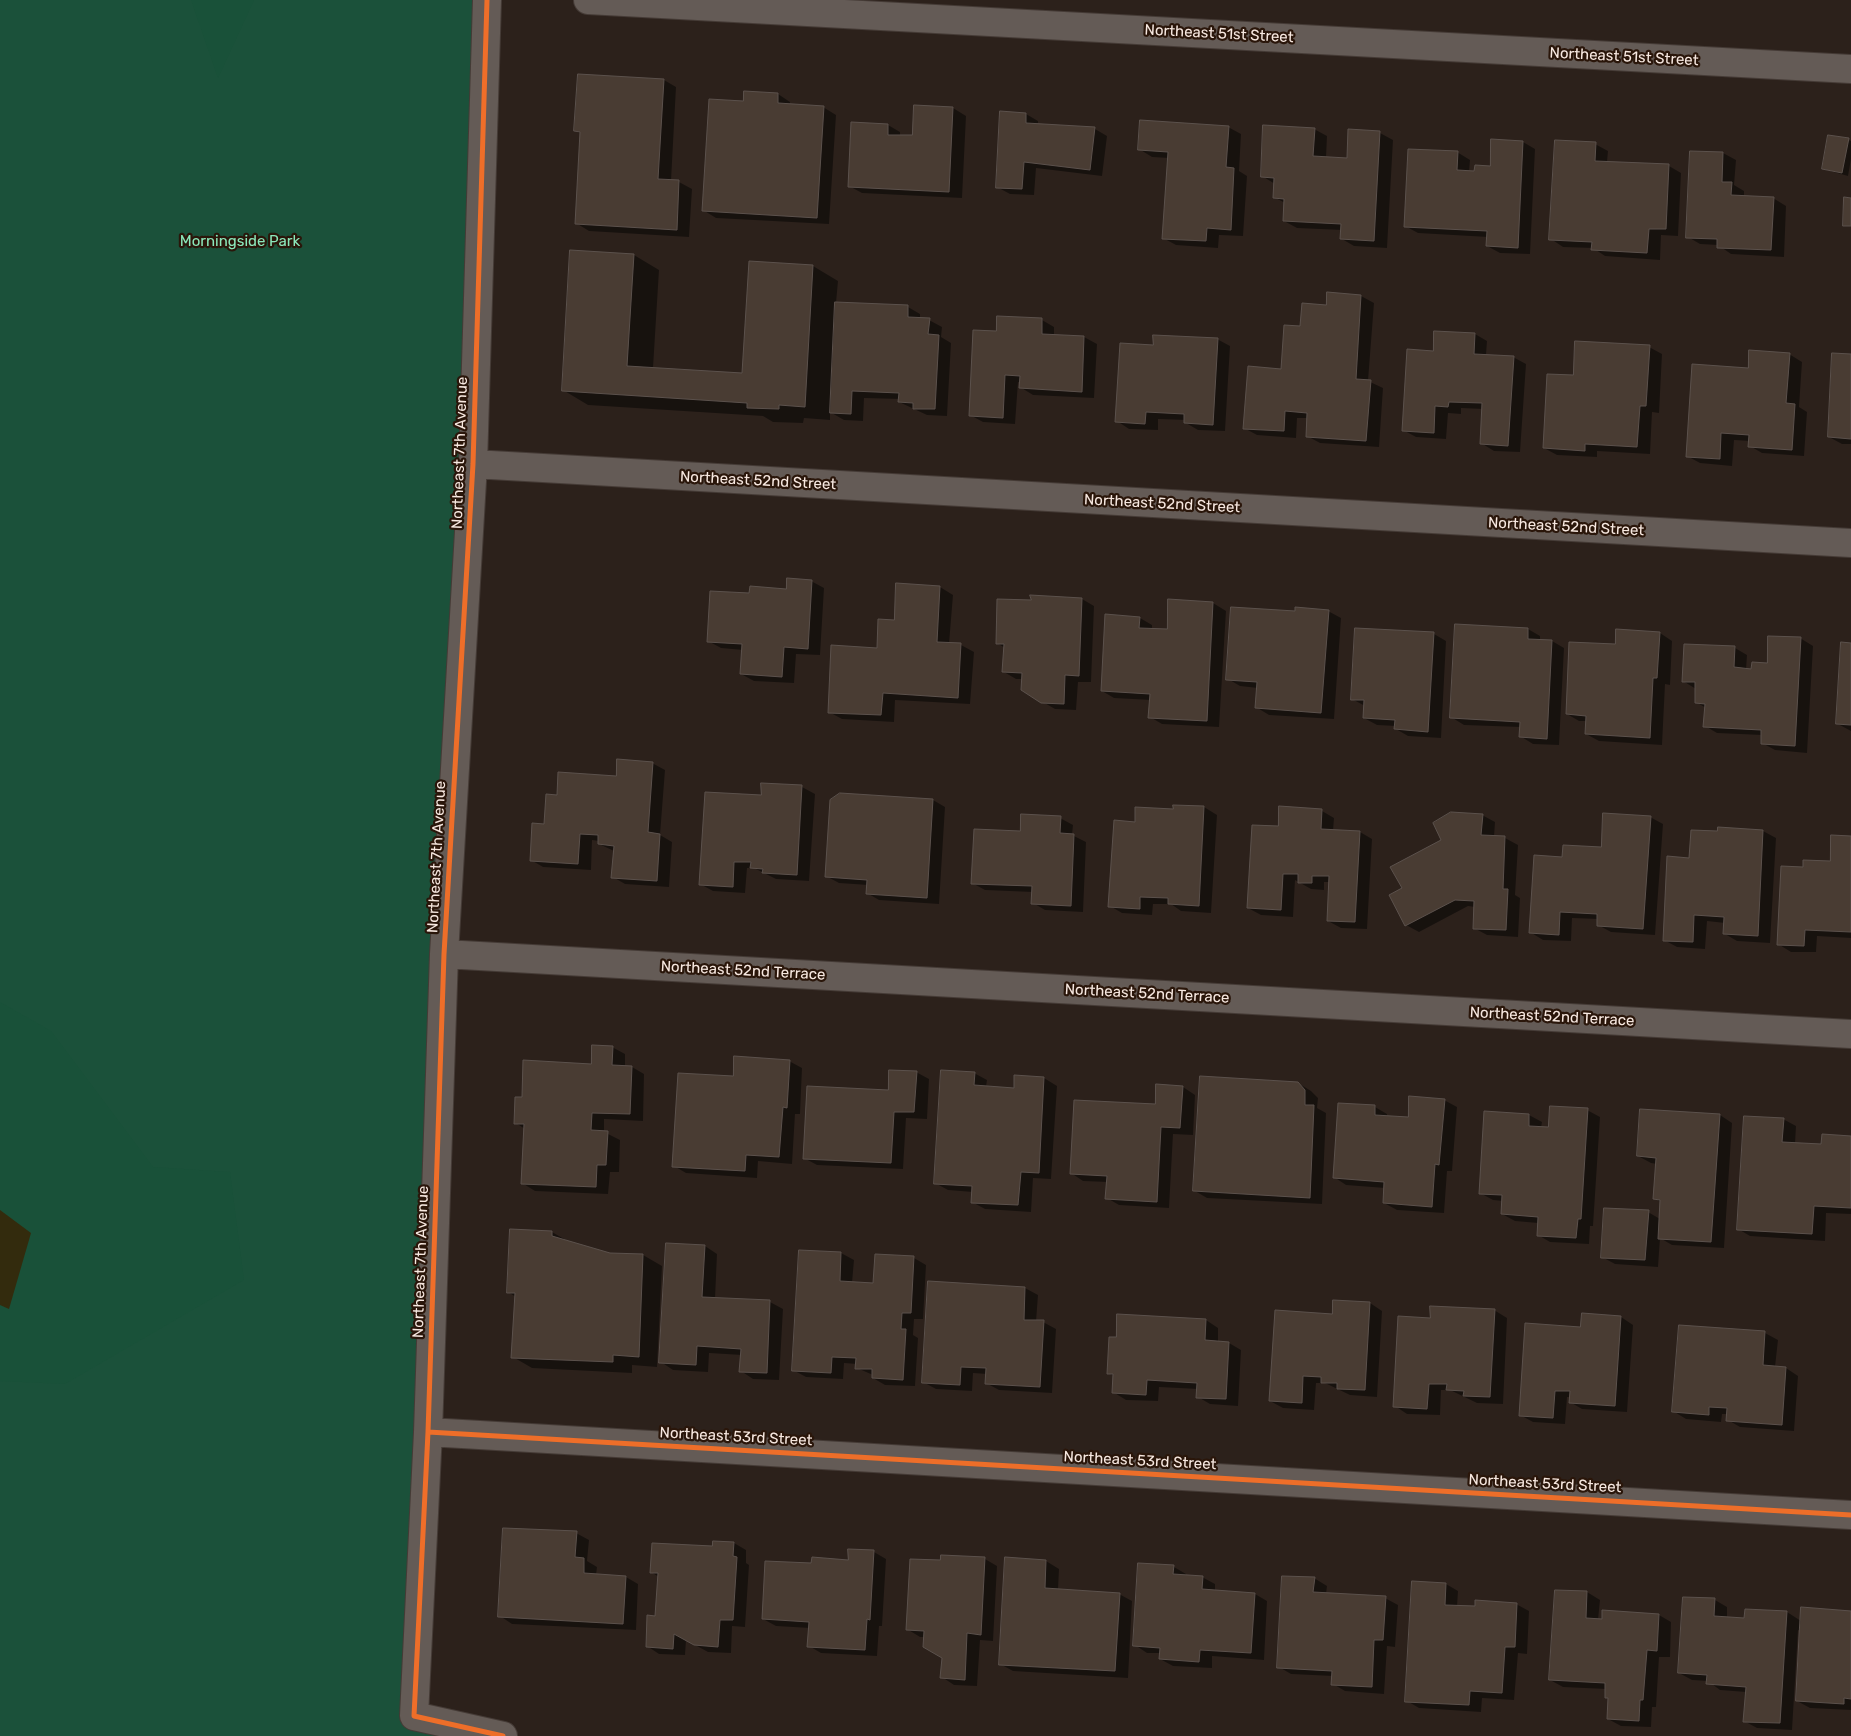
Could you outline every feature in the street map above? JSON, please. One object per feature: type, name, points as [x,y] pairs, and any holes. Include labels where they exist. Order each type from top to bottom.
[{"type":"street","name":"Northeast 7th Avenue","points":[[487,0],[473,464],[444,954],[428,1432],[414,1716],[503,1736]]},
{"type":"street","name":"Northeast 51st Street","points":[[588,0],[1851,69]]},
{"type":"street","name":"Northeast 52nd Street","points":[[473,464],[1851,543]]},
{"type":"street","name":"Northeast 52nd Terrace","points":[[444,954],[1851,1034]]},
{"type":"street","name":"Northeast 53rd Street","points":[[428,1432],[1851,1515]]},
{"type":"green space","name":"Morningside Park","points":[[0,0],[487,0],[414,1716],[503,1736],[0,1736]]},
{"type":"green space","points":[[191,0],[254,0],[218,78]]},
{"type":"green space","points":[[0,1002],[51,1031],[153,1167],[230,1172],[244,1280],[65,1384],[0,1381]]},
{"type":"sand","points":[[0,1210],[31,1233],[9,1309],[0,1305]]},
{"type":"building","points":[[578,74],[664,79],[658,179],[679,180],[677,230],[575,224],[580,132],[574,131]]},
{"type":"building","points":[[744,91],[778,93],[778,103],[824,106],[817,218],[702,211],[709,99],[743,101]]},
{"type":"building","points":[[914,105],[953,107],[949,192],[848,187],[851,122],[888,124],[888,135],[912,135]]},
{"type":"building","points":[[1000,111],[1026,113],[1026,123],[1095,127],[1090,170],[1024,162],[1022,189],[996,188]]},
{"type":"building","points":[[1140,120],[1229,126],[1226,167],[1234,168],[1231,230],[1207,228],[1206,241],[1162,239],[1168,152],[1138,150]]},
{"type":"building","points":[[1263,125],[1315,128],[1313,156],[1347,158],[1348,129],[1380,131],[1374,241],[1340,239],[1341,224],[1283,221],[1284,199],[1273,198],[1274,178],[1261,177]]},
{"type":"building","points":[[1828,135],[1849,138],[1842,173],[1822,169]]},
{"type":"building","points":[[1491,139],[1523,141],[1518,248],[1486,246],[1487,231],[1404,227],[1408,149],[1458,151],[1457,170],[1474,171],[1475,165],[1490,166]]},
{"type":"building","points":[[1555,140],[1596,142],[1595,161],[1669,164],[1666,229],[1649,229],[1647,253],[1591,250],[1592,242],[1549,240]]},
{"type":"building","points":[[1690,151],[1723,152],[1722,182],[1732,182],[1731,195],[1774,197],[1771,250],[1717,248],[1717,239],[1686,238]]},
{"type":"building","points":[[1844,197],[1851,198],[1851,226],[1843,226]]},
{"type":"building","points":[[570,250],[634,254],[627,366],[742,373],[749,261],[813,265],[805,407],[779,405],[779,409],[747,408],[747,403],[562,391]]},
{"type":"building","points":[[1327,292],[1361,295],[1356,379],[1371,380],[1366,441],[1306,437],[1307,413],[1285,411],[1284,431],[1243,429],[1248,366],[1281,369],[1284,325],[1300,326],[1302,303],[1326,305]]},
{"type":"building","points":[[835,302],[908,305],[908,317],[930,318],[928,334],[939,335],[935,409],[913,409],[913,403],[898,402],[899,393],[852,391],[851,414],[830,413]]},
{"type":"building","points":[[997,316],[1042,318],[1042,334],[1084,336],[1082,392],[1019,388],[1020,376],[1005,375],[1003,418],[969,416],[973,330],[996,331]]},
{"type":"building","points":[[1434,331],[1475,333],[1474,354],[1514,356],[1508,446],[1480,444],[1482,403],[1449,402],[1448,407],[1435,406],[1434,433],[1402,431],[1407,349],[1433,351]]},
{"type":"building","points":[[1153,335],[1218,338],[1213,425],[1184,423],[1184,414],[1146,412],[1145,424],[1115,422],[1120,343],[1153,345]]},
{"type":"building","points":[[1575,341],[1650,345],[1646,406],[1640,406],[1637,447],[1585,444],[1585,451],[1543,448],[1547,374],[1573,375]]},
{"type":"building","points":[[1749,350],[1790,353],[1786,403],[1795,404],[1792,450],[1748,447],[1749,435],[1721,433],[1720,459],[1686,457],[1692,364],[1748,368]]},
{"type":"building","points":[[1832,353],[1851,354],[1851,439],[1828,437]]},
{"type":"building","points":[[787,578],[812,580],[808,649],[784,647],[782,677],[740,674],[742,644],[707,642],[710,591],[749,593],[750,586],[786,589]]},
{"type":"building","points":[[896,583],[940,586],[937,642],[961,643],[958,698],[883,693],[881,715],[828,713],[831,645],[877,648],[878,619],[894,620]]},
{"type":"building","points":[[1030,595],[1082,598],[1079,676],[1065,675],[1064,704],[1041,703],[1021,690],[1022,673],[1002,672],[1004,644],[996,644],[997,599],[1031,600]]},
{"type":"building","points":[[1168,599],[1213,602],[1207,721],[1148,718],[1150,694],[1101,691],[1105,614],[1140,617],[1139,628],[1167,629]]},
{"type":"building","points":[[1231,607],[1295,611],[1295,607],[1329,610],[1321,713],[1255,708],[1257,682],[1226,680]]},
{"type":"building","points":[[1455,624],[1528,628],[1528,639],[1552,640],[1547,739],[1519,737],[1520,722],[1450,718]]},
{"type":"building","points":[[1355,628],[1434,632],[1428,732],[1394,729],[1395,720],[1363,718],[1364,700],[1351,700]]},
{"type":"building","points":[[1616,629],[1660,632],[1657,678],[1653,678],[1650,738],[1585,734],[1586,716],[1566,714],[1569,642],[1615,644]]},
{"type":"building","points":[[1768,636],[1801,637],[1795,746],[1761,744],[1761,730],[1703,727],[1705,704],[1695,703],[1695,682],[1682,682],[1684,644],[1735,646],[1734,667],[1751,669],[1752,662],[1767,663]]},
{"type":"building","points":[[1841,642],[1851,643],[1851,725],[1836,724]]},
{"type":"building","points":[[617,759],[653,762],[648,832],[660,834],[657,881],[611,878],[614,846],[598,844],[598,835],[580,834],[578,864],[530,861],[532,823],[544,824],[546,794],[557,795],[558,772],[616,776]]},
{"type":"building","points":[[761,783],[802,785],[797,875],[762,873],[763,869],[750,868],[751,862],[734,862],[733,887],[699,885],[705,792],[761,795]]},
{"type":"building","points":[[840,793],[933,799],[927,898],[866,894],[867,880],[825,877],[830,800]]},
{"type":"building","points":[[1173,805],[1204,806],[1199,906],[1168,904],[1168,898],[1140,897],[1140,909],[1108,907],[1114,820],[1135,822],[1135,807],[1173,809]]},
{"type":"building","points":[[1279,806],[1322,809],[1321,829],[1360,831],[1355,922],[1327,921],[1329,876],[1312,876],[1312,883],[1298,883],[1298,874],[1283,874],[1281,910],[1247,908],[1252,825],[1278,826]]},
{"type":"building","points":[[1451,812],[1483,814],[1481,835],[1505,836],[1503,889],[1508,889],[1506,930],[1473,929],[1474,901],[1455,900],[1405,926],[1389,895],[1402,888],[1390,867],[1441,840],[1433,823]]},
{"type":"building","points":[[1603,813],[1651,816],[1643,929],[1597,926],[1597,914],[1560,912],[1559,935],[1529,933],[1534,855],[1562,857],[1563,845],[1601,847]]},
{"type":"building","points":[[1021,814],[1061,816],[1060,833],[1074,834],[1071,906],[1031,904],[1032,886],[971,884],[974,829],[1020,831]]},
{"type":"building","points":[[1718,827],[1763,830],[1758,936],[1723,934],[1724,917],[1694,915],[1693,942],[1663,941],[1667,856],[1689,858],[1691,830],[1717,831]]},
{"type":"building","points":[[1831,835],[1851,836],[1851,932],[1805,930],[1804,946],[1777,945],[1781,866],[1803,867],[1803,860],[1830,861]]},
{"type":"building","points":[[592,1045],[613,1046],[612,1065],[632,1066],[630,1114],[592,1113],[591,1130],[608,1131],[606,1165],[597,1165],[596,1187],[521,1184],[524,1124],[514,1124],[515,1097],[522,1097],[523,1060],[591,1064]]},
{"type":"building","points":[[734,1056],[790,1060],[787,1108],[783,1107],[779,1157],[746,1155],[745,1171],[672,1167],[678,1073],[733,1076]]},
{"type":"building","points":[[889,1070],[917,1071],[914,1112],[894,1112],[891,1163],[803,1159],[807,1086],[888,1090]]},
{"type":"building","points":[[941,1070],[975,1072],[974,1085],[1014,1088],[1014,1075],[1044,1077],[1039,1173],[1021,1172],[1018,1205],[971,1203],[972,1186],[934,1184]]},
{"type":"building","points":[[1200,1076],[1298,1082],[1305,1090],[1305,1105],[1314,1105],[1310,1198],[1193,1191]]},
{"type":"building","points":[[1156,1084],[1183,1086],[1180,1128],[1161,1127],[1157,1202],[1105,1199],[1107,1176],[1070,1174],[1074,1100],[1155,1104]]},
{"type":"building","points":[[1409,1096],[1445,1099],[1439,1165],[1435,1164],[1432,1207],[1383,1203],[1384,1182],[1333,1178],[1338,1103],[1375,1105],[1375,1115],[1408,1117]]},
{"type":"building","points":[[1550,1106],[1588,1108],[1581,1219],[1578,1219],[1576,1238],[1537,1236],[1538,1217],[1501,1214],[1502,1195],[1479,1194],[1484,1111],[1529,1114],[1529,1126],[1548,1127]]},
{"type":"building","points":[[1640,1109],[1720,1114],[1711,1242],[1658,1239],[1660,1200],[1653,1199],[1656,1158],[1637,1156]]},
{"type":"building","points":[[1744,1116],[1784,1118],[1782,1142],[1821,1144],[1822,1134],[1851,1136],[1851,1208],[1814,1206],[1812,1234],[1737,1230]]},
{"type":"building","points":[[1604,1208],[1649,1210],[1645,1260],[1601,1258]]},
{"type":"building","points":[[510,1229],[552,1231],[552,1236],[610,1253],[643,1254],[639,1357],[613,1355],[613,1362],[511,1358],[515,1293],[507,1293]]},
{"type":"building","points":[[666,1243],[705,1245],[702,1297],[770,1300],[767,1373],[739,1372],[741,1349],[697,1346],[696,1365],[659,1363]]},
{"type":"building","points":[[799,1250],[841,1252],[840,1281],[873,1283],[875,1254],[914,1256],[911,1313],[902,1313],[901,1329],[906,1329],[903,1380],[872,1378],[872,1369],[855,1369],[856,1358],[832,1357],[831,1373],[792,1371]]},
{"type":"building","points":[[928,1281],[1025,1287],[1024,1320],[1044,1320],[1040,1387],[985,1384],[986,1368],[961,1367],[960,1385],[922,1383]]},
{"type":"building","points":[[1333,1300],[1370,1302],[1365,1390],[1337,1389],[1337,1383],[1321,1383],[1321,1377],[1303,1376],[1302,1403],[1269,1401],[1275,1310],[1332,1314]]},
{"type":"building","points":[[1430,1306],[1495,1309],[1490,1397],[1463,1396],[1464,1391],[1446,1390],[1447,1384],[1429,1384],[1427,1409],[1393,1407],[1398,1316],[1430,1318]]},
{"type":"building","points":[[1582,1313],[1621,1316],[1615,1406],[1569,1403],[1570,1391],[1555,1391],[1553,1418],[1519,1416],[1525,1323],[1580,1327]]},
{"type":"building","points":[[1117,1314],[1206,1319],[1205,1340],[1229,1342],[1226,1399],[1196,1398],[1197,1383],[1147,1380],[1146,1395],[1112,1393],[1113,1374],[1107,1374],[1109,1337],[1116,1337]]},
{"type":"building","points":[[1679,1325],[1765,1331],[1763,1365],[1786,1367],[1782,1425],[1726,1421],[1727,1408],[1709,1407],[1709,1415],[1672,1412]]},
{"type":"building","points":[[503,1528],[577,1531],[575,1557],[584,1558],[584,1573],[626,1576],[623,1624],[498,1617]]},
{"type":"building","points":[[713,1541],[734,1542],[733,1556],[737,1557],[733,1620],[720,1620],[718,1647],[694,1645],[674,1634],[673,1649],[646,1647],[647,1615],[655,1616],[658,1573],[650,1573],[652,1543],[712,1546]]},
{"type":"building","points":[[848,1549],[874,1550],[870,1620],[867,1619],[865,1650],[807,1647],[809,1622],[762,1619],[765,1561],[811,1563],[812,1557],[848,1560]]},
{"type":"building","points":[[941,1555],[985,1557],[981,1635],[967,1633],[965,1680],[940,1678],[942,1658],[923,1647],[924,1631],[906,1630],[910,1559],[940,1560]]},
{"type":"building","points":[[1005,1557],[1046,1560],[1045,1588],[1120,1593],[1115,1671],[999,1665]]},
{"type":"building","points":[[1138,1563],[1174,1565],[1173,1574],[1203,1576],[1202,1589],[1255,1593],[1251,1653],[1200,1650],[1199,1662],[1159,1659],[1160,1648],[1133,1646]]},
{"type":"building","points":[[1282,1576],[1315,1577],[1313,1592],[1386,1596],[1383,1640],[1374,1640],[1372,1687],[1331,1685],[1332,1671],[1277,1668]]},
{"type":"building","points":[[1412,1581],[1446,1583],[1445,1605],[1475,1606],[1475,1600],[1517,1603],[1515,1647],[1505,1647],[1502,1693],[1470,1691],[1469,1705],[1405,1702]]},
{"type":"building","points":[[1555,1590],[1587,1591],[1586,1618],[1602,1619],[1602,1610],[1659,1614],[1657,1651],[1647,1650],[1643,1700],[1640,1700],[1639,1721],[1607,1719],[1608,1698],[1605,1698],[1605,1683],[1549,1680]]},
{"type":"building","points":[[1683,1597],[1715,1598],[1714,1616],[1744,1618],[1745,1609],[1787,1611],[1780,1723],[1743,1722],[1746,1687],[1706,1684],[1707,1675],[1678,1673]]},
{"type":"building","points":[[1801,1607],[1851,1611],[1851,1699],[1844,1698],[1844,1704],[1796,1701]]},
{"type":"cycle path","points":[[487,0],[473,464],[444,954],[428,1432],[414,1716],[503,1736]]},
{"type":"cycle path","points":[[428,1432],[1851,1515]]}]
